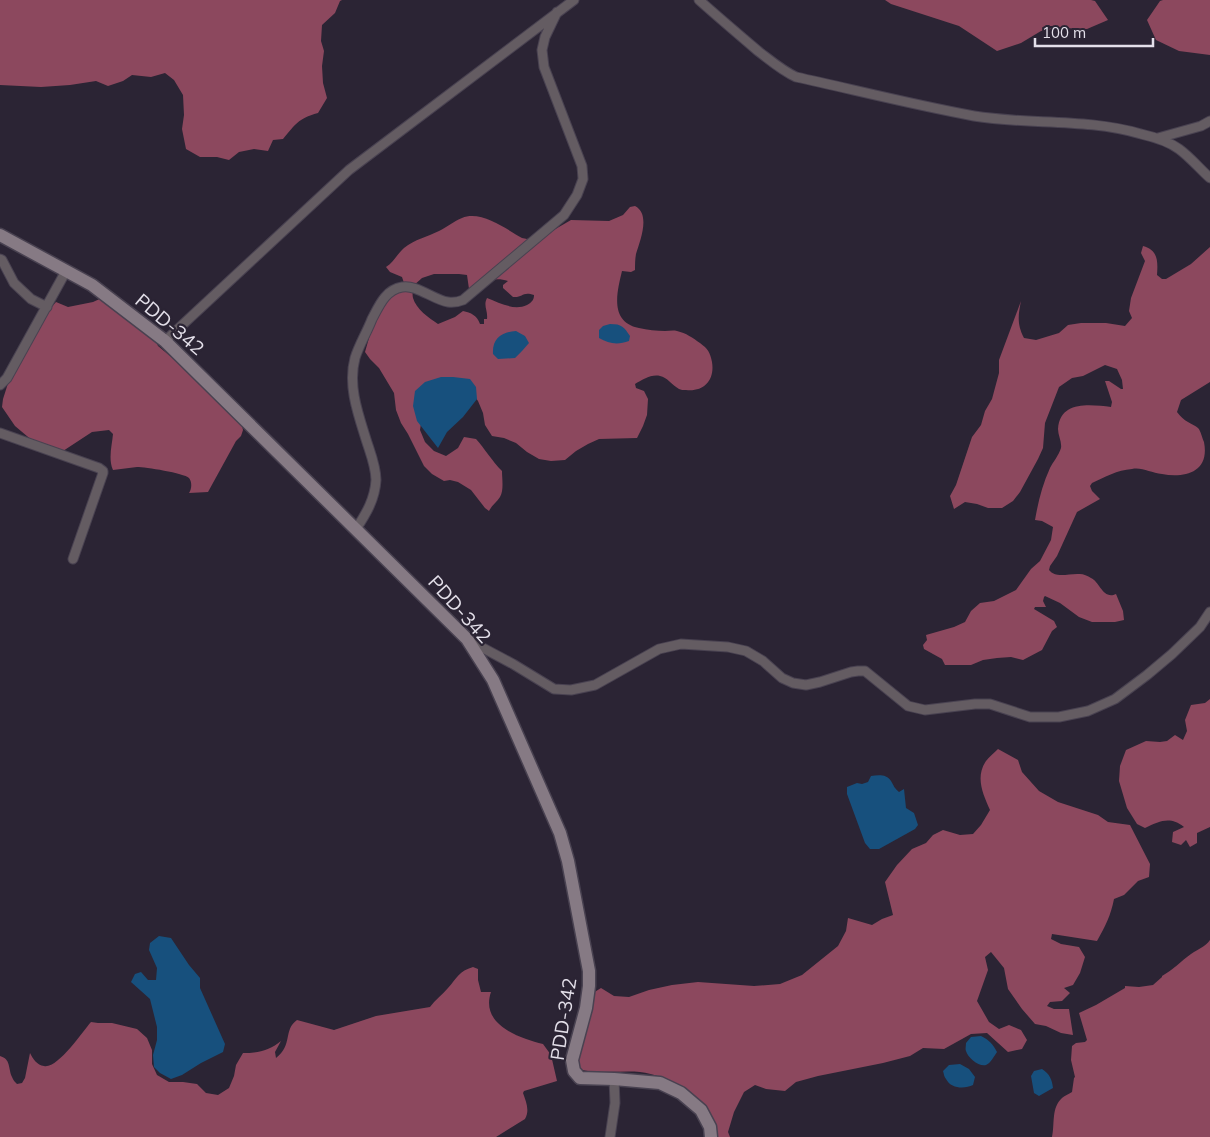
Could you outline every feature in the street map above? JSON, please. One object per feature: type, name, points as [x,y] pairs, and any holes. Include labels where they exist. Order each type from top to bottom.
[{"type":"street","points":[[165,341],[349,170],[574,0]]},
{"type":"street","points":[[699,0],[776,66],[796,77],[976,116],[1121,128],[1158,138],[1179,150],[1210,178]]},
{"type":"street","points":[[356,529],[366,514],[373,498],[376,480],[374,465],[353,392],[352,372],[356,356],[381,302],[389,292],[402,287],[410,287],[447,302],[455,303],[463,300],[564,215],[577,195],[584,179],[582,166],[544,66],[542,50],[545,37],[556,12]]},
{"type":"street","points":[[1158,138],[1201,126],[1210,121]]},
{"type":"street","name":"PDD-342","points":[[0,235],[92,285],[165,341],[467,639],[493,680],[560,833],[568,861],[589,971],[586,1008],[572,1060],[574,1071],[580,1078],[660,1083],[681,1093],[701,1110],[710,1127],[711,1137]]},
{"type":"street","points":[[0,259],[14,283],[31,299],[46,307]]},
{"type":"street","points":[[0,386],[7,378],[66,271]]},
{"type":"street","points":[[0,433],[99,468],[102,471],[103,473],[73,559]]},
{"type":"street","points":[[467,639],[554,689],[571,690],[594,685],[659,648],[681,644],[728,647],[746,651],[763,661],[782,678],[793,683],[806,685],[851,672],[865,671],[908,706],[925,710],[990,704],[1030,717],[1059,717],[1088,711],[1115,699],[1172,654],[1200,626],[1209,613]]},
{"type":"street","points":[[610,1137],[614,1103],[614,1079]]},
{"type":"shaded area","points":[[0,0],[342,0],[335,13],[322,25],[321,41],[324,51],[322,66],[323,83],[327,98],[318,113],[301,120],[283,139],[273,140],[268,151],[254,149],[239,152],[229,160],[217,157],[200,157],[186,149],[182,129],[184,115],[183,95],[174,80],[165,73],[151,77],[132,75],[123,81],[108,86],[96,81],[41,87],[0,85]]},
{"type":"shaded area","points":[[885,0],[1091,0],[1095,1],[1108,20],[1087,29],[1064,28],[1041,31],[1021,43],[997,51],[959,26],[891,4]]},
{"type":"shaded area","points":[[1210,0],[1210,55],[1179,51],[1156,40],[1147,20],[1160,1]]},
{"type":"shaded area","points":[[635,206],[640,210],[643,228],[636,254],[635,270],[631,272],[622,271],[617,297],[619,313],[629,325],[649,330],[677,331],[686,334],[700,343],[708,351],[711,359],[712,374],[710,379],[703,387],[692,390],[680,389],[660,376],[650,377],[635,384],[636,388],[644,391],[648,399],[647,415],[637,438],[599,439],[576,451],[565,460],[551,461],[539,459],[516,443],[492,436],[485,425],[478,401],[470,390],[424,405],[420,430],[425,442],[434,451],[446,456],[458,448],[464,437],[476,439],[502,471],[501,494],[489,511],[471,490],[458,482],[444,481],[432,474],[424,466],[401,423],[396,410],[394,393],[379,368],[365,352],[384,299],[404,283],[402,277],[390,272],[386,267],[408,245],[469,216],[485,218],[527,239],[552,231],[571,220],[609,221],[623,215],[630,207]],"holes":[[[434,274],[467,275],[469,289],[497,279],[508,281],[503,285],[503,288],[513,297],[527,294],[534,295],[534,298],[522,307],[507,306],[487,298],[485,303],[487,319],[484,319],[484,324],[480,324],[477,318],[463,311],[455,317],[438,324],[417,306],[413,298],[413,286],[422,278]]]},
{"type":"shaded area","points":[[1143,246],[1154,253],[1157,261],[1157,275],[1162,279],[1166,279],[1191,264],[1210,247],[1210,382],[1181,400],[1177,412],[1200,431],[1205,452],[1203,461],[1199,467],[1187,474],[1170,475],[1136,469],[1116,472],[1092,483],[1090,486],[1092,491],[1100,499],[1077,512],[1057,556],[1050,566],[1049,570],[1052,573],[1084,575],[1094,580],[1108,595],[1116,594],[1123,611],[1124,620],[1092,622],[1079,617],[1060,603],[1045,596],[1043,601],[1046,607],[1035,607],[1034,609],[1054,621],[1057,627],[1052,631],[1042,650],[1023,660],[1011,657],[983,660],[971,665],[945,665],[942,659],[924,649],[923,645],[927,640],[926,635],[965,622],[971,611],[980,603],[994,601],[1016,590],[1031,569],[1040,561],[1051,540],[1053,527],[1042,521],[1035,520],[1045,481],[1061,448],[1058,429],[1064,413],[1078,406],[1111,407],[1112,402],[1105,381],[1109,381],[1123,389],[1122,380],[1117,369],[1105,365],[1083,376],[1072,378],[1059,387],[1045,423],[1043,448],[1020,492],[1013,501],[1002,508],[988,508],[965,502],[954,509],[950,496],[956,485],[972,437],[981,425],[985,411],[992,399],[999,373],[999,360],[1021,301],[1019,320],[1024,338],[1036,340],[1059,333],[1068,325],[1081,323],[1106,323],[1125,326],[1132,318],[1129,311],[1131,298],[1145,261],[1141,253]]},
{"type":"shaded area","points":[[104,297],[148,324],[158,346],[176,361],[187,367],[219,404],[240,418],[243,430],[241,436],[236,441],[208,492],[189,493],[191,481],[189,478],[172,472],[137,467],[113,470],[111,457],[113,434],[109,430],[92,432],[63,451],[34,442],[15,426],[2,407],[11,374],[26,336],[56,302],[68,307],[93,302]]},
{"type":"shaded area","points":[[1210,699],[1210,827],[1197,833],[1197,843],[1190,847],[1186,840],[1181,845],[1172,842],[1173,832],[1184,827],[1179,824],[1165,821],[1145,828],[1137,824],[1127,808],[1119,781],[1120,766],[1126,750],[1146,741],[1167,741],[1175,735],[1183,740],[1187,731],[1185,720],[1191,705],[1205,703]]},
{"type":"shaded area","points":[[998,749],[1018,760],[1022,772],[1039,791],[1058,802],[1098,815],[1108,822],[1130,825],[1150,864],[1149,877],[1138,881],[1124,895],[1114,899],[1107,921],[1097,941],[1052,934],[1051,939],[1061,944],[1079,947],[1085,957],[1080,973],[1073,985],[1064,988],[1070,993],[1062,1001],[1050,1002],[1047,1006],[1054,1009],[1069,1009],[1073,1035],[1035,1024],[1008,989],[1004,968],[991,952],[985,957],[988,970],[977,1001],[989,1022],[999,1029],[1009,1025],[1021,1030],[1027,1040],[1022,1049],[1008,1052],[987,1033],[971,1034],[944,1049],[923,1048],[910,1056],[796,1082],[785,1091],[766,1089],[755,1085],[744,1092],[734,1112],[728,1132],[730,1137],[717,1137],[714,1122],[702,1104],[683,1089],[661,1078],[640,1072],[594,1072],[579,1069],[576,1058],[593,993],[601,988],[614,996],[629,997],[672,985],[698,982],[754,986],[780,984],[802,975],[838,946],[846,931],[848,918],[872,925],[893,915],[885,882],[912,849],[926,843],[933,835],[943,830],[960,835],[973,834],[981,825],[990,810],[981,786],[981,773],[986,761]]},
{"type":"shaded area","points":[[1210,940],[1210,1137],[1052,1137],[1056,1106],[1062,1098],[1072,1092],[1075,1077],[1071,1060],[1072,1046],[1087,1040],[1079,1013],[1125,988],[1125,986],[1153,985]]},
{"type":"shaded area","points":[[473,967],[478,969],[481,992],[491,992],[489,1003],[491,1013],[496,1021],[504,1028],[523,1038],[543,1044],[551,1055],[557,1081],[524,1091],[527,1109],[525,1119],[496,1137],[0,1137],[0,1056],[4,1057],[8,1062],[14,1081],[17,1084],[22,1083],[25,1078],[30,1053],[39,1064],[44,1066],[56,1062],[91,1022],[112,1023],[137,1029],[147,1038],[152,1050],[152,1064],[157,1075],[169,1082],[197,1084],[206,1093],[218,1095],[229,1088],[236,1065],[243,1053],[263,1051],[281,1041],[275,1052],[276,1058],[284,1048],[290,1028],[297,1020],[334,1030],[376,1016],[430,1007],[459,975]]},
{"type":"water","points":[[610,324],[620,325],[624,328],[630,336],[629,341],[614,343],[606,342],[599,338],[599,330],[603,326]]},
{"type":"water","points":[[516,331],[525,336],[529,343],[515,358],[498,359],[493,354],[496,340],[506,333]]},
{"type":"water","points":[[441,377],[470,379],[476,387],[477,399],[463,417],[447,432],[438,448],[417,421],[413,406],[415,391],[425,382]]},
{"type":"water","points":[[871,776],[885,776],[899,792],[904,789],[906,808],[914,813],[918,825],[915,829],[879,849],[870,849],[865,843],[847,794],[847,787],[857,783],[868,782]]},
{"type":"water","points":[[159,936],[171,938],[200,978],[200,988],[225,1044],[223,1052],[182,1075],[171,1079],[154,1067],[153,1055],[157,1040],[157,1027],[150,999],[131,982],[135,974],[141,972],[148,980],[156,980],[157,968],[149,950],[150,943]]},
{"type":"water","points":[[981,1036],[991,1043],[997,1052],[986,1065],[980,1065],[974,1061],[966,1050],[966,1043],[971,1037]]},
{"type":"water","points":[[960,1064],[969,1069],[975,1077],[973,1085],[962,1087],[951,1085],[945,1078],[943,1071],[949,1065]]},
{"type":"water","points":[[1042,1069],[1050,1077],[1053,1088],[1039,1096],[1034,1093],[1031,1076],[1034,1071]]}]
